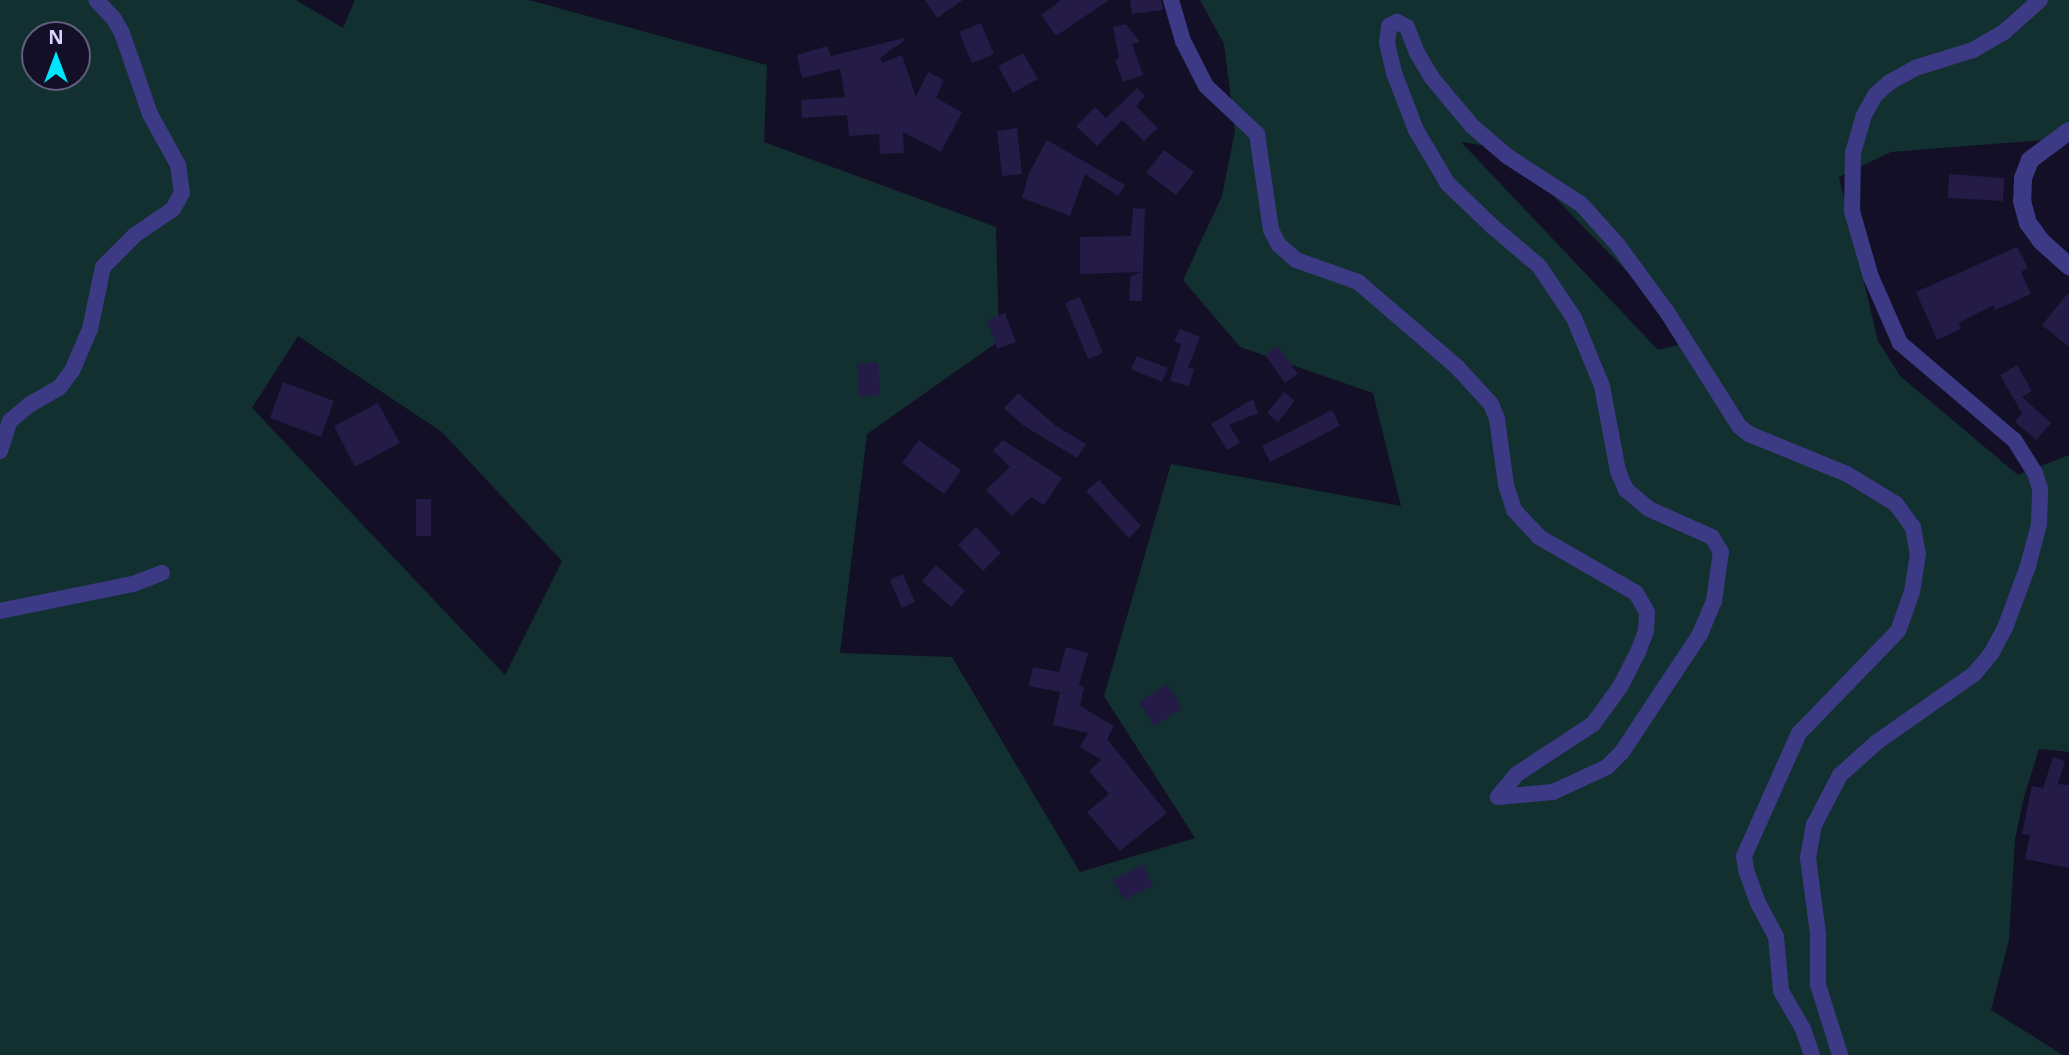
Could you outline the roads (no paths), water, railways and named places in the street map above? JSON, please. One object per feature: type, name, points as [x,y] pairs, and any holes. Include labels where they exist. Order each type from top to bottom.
[{"type":"street","points":[[0,451],[10,421],[29,405],[60,387],[72,371],[90,329],[103,267],[135,235],[173,209],[181,193],[178,166],[150,114],[122,33],[114,19],[96,0]]},
{"type":"street","points":[[1171,0],[1183,41],[1206,86],[1257,134],[1271,230],[1279,245],[1296,260],[1358,282],[1457,368],[1491,404],[1497,419],[1506,485],[1514,510],[1539,537],[1636,593],[1647,612],[1646,631],[1638,652],[1620,687],[1593,724],[1517,774],[1498,797],[1553,792],[1607,767],[1622,752],[1700,634],[1713,601],[1721,552],[1712,537],[1649,509],[1626,490],[1618,471],[1602,386],[1574,318],[1539,266],[1448,184],[1416,130],[1394,74],[1385,34],[1393,22],[1407,27],[1417,53],[1432,78],[1472,126],[1507,156],[1581,204],[1617,244],[1667,312],[1739,426],[1749,434],[1847,474],[1896,504],[1913,527],[1918,554],[1912,592],[1898,631],[1799,733],[1744,856],[1758,903],[1776,937],[1781,991],[1803,1029],[1812,1055]]},
{"type":"street","points":[[1840,1055],[1818,985],[1818,934],[1808,858],[1814,825],[1840,775],[1877,742],[1974,674],[1991,654],[2005,628],[2028,566],[2039,524],[2040,489],[2035,473],[2014,440],[1900,343],[1883,310],[1852,211],[1853,153],[1863,117],[1875,95],[1889,82],[1916,68],[1973,50],[2004,32],[2040,0]]},
{"type":"street","points":[[2069,131],[2039,151],[2030,160],[2022,178],[2022,201],[2028,223],[2041,241],[2069,266]]},
{"type":"street","points":[[0,611],[134,584],[162,573]]}]
